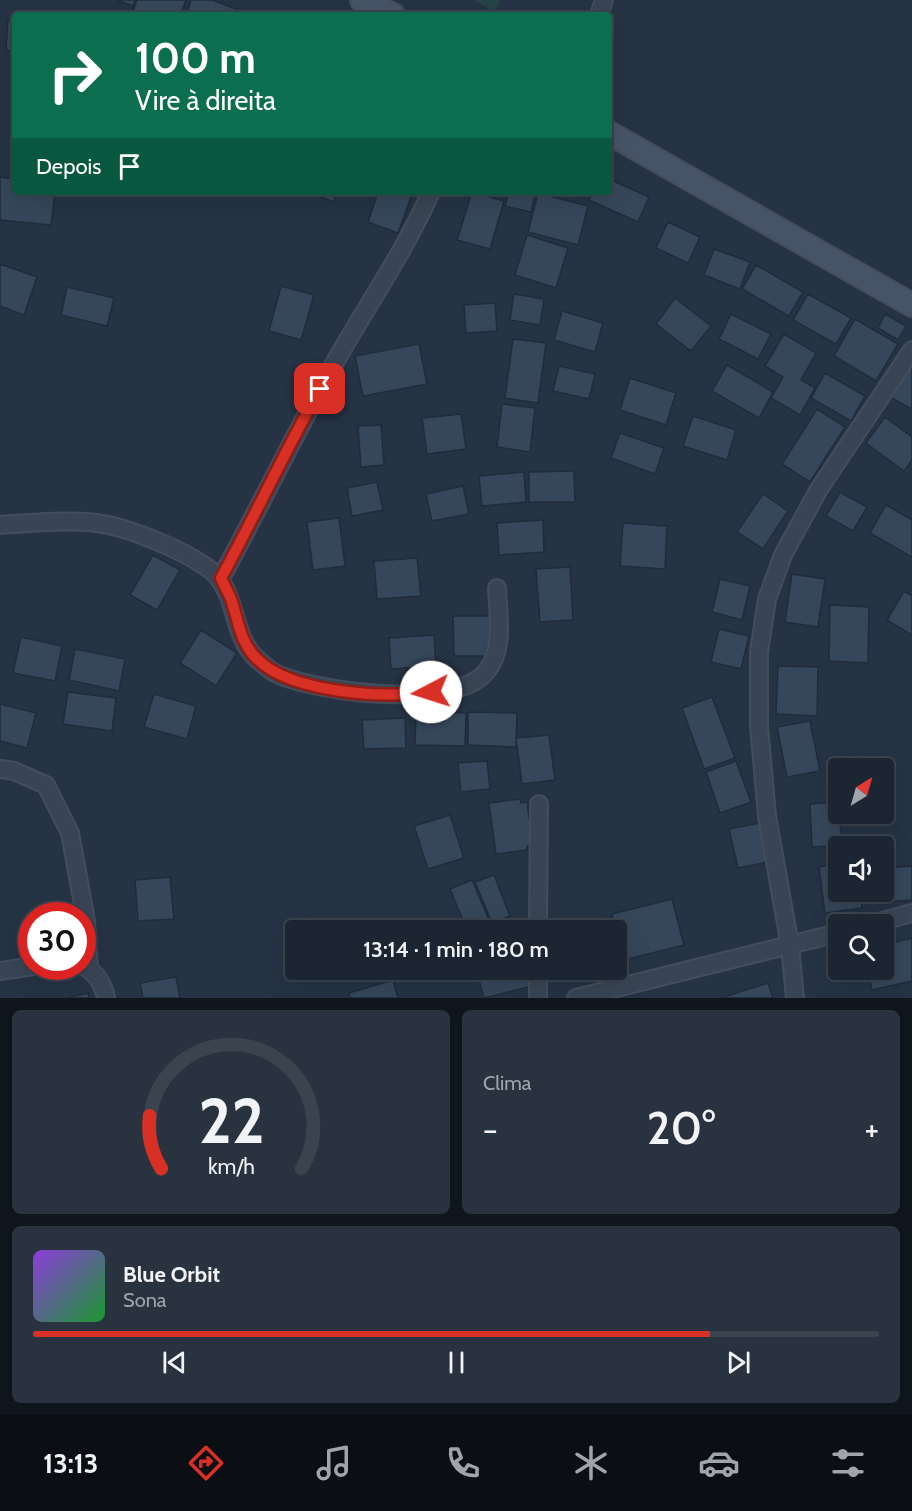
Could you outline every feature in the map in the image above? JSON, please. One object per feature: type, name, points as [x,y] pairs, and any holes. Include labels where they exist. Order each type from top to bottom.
[{"type":"main road","points":[[362,0],[387,12]]},
{"type":"main road","points":[[612,135],[912,305]]},
{"type":"street","points":[[221,578],[287,449],[331,369],[397,259],[429,195]]},
{"type":"street","points":[[795,998],[790,946],[767,816],[759,726],[759,652],[767,599],[783,555],[819,489],[912,350]]},
{"type":"street","points":[[0,525],[77,522],[108,524],[154,540],[205,566],[221,578],[231,599],[243,639],[255,657],[277,674],[308,684],[349,692],[411,695],[452,689],[485,673],[494,657],[499,641],[497,588]]},
{"type":"street","points":[[0,769],[14,771],[46,785],[70,833],[83,902]]},
{"type":"street","points":[[538,920],[539,804]]},
{"type":"street","points":[[894,918],[912,913]]},
{"type":"street","points":[[576,998],[828,936]]},
{"type":"street","points":[[0,971],[18,968]]},
{"type":"street","points":[[96,976],[100,980],[106,998]]},
{"type":"street","points":[[538,980],[538,998]]},
{"type":"green space","points":[[474,0],[501,0],[494,12]]},
{"type":"building","points":[[117,0],[135,0],[133,6]]},
{"type":"building","points":[[137,0],[186,0],[182,12],[133,12]]},
{"type":"building","points":[[191,0],[212,0],[236,9],[235,12],[187,12]]},
{"type":"building","points":[[8,20],[12,20],[12,51],[6,50]]},
{"type":"building","points":[[0,177],[12,179],[12,195],[55,195],[51,225],[0,220]]},
{"type":"building","points":[[612,180],[649,197],[638,222],[589,200],[592,195],[612,195]]},
{"type":"building","points":[[315,195],[336,195],[334,202]]},
{"type":"building","points":[[377,195],[412,195],[398,233],[368,222]]},
{"type":"building","points":[[471,195],[483,195],[504,201],[490,249],[457,240]]},
{"type":"building","points":[[508,195],[535,195],[531,212],[505,206]]},
{"type":"building","points":[[537,195],[588,206],[578,245],[528,232]]},
{"type":"building","points":[[668,222],[700,237],[688,263],[656,248]]},
{"type":"building","points":[[527,235],[568,248],[556,288],[515,275]]},
{"type":"building","points":[[714,249],[750,262],[740,289],[704,275]]},
{"type":"building","points":[[0,264],[37,277],[24,315],[0,306]]},
{"type":"building","points":[[756,265],[803,292],[789,316],[742,289]]},
{"type":"building","points":[[281,286],[314,295],[301,340],[269,331]]},
{"type":"building","points":[[67,287],[114,298],[107,326],[61,315]]},
{"type":"building","points":[[514,294],[544,299],[540,325],[510,320]]},
{"type":"building","points":[[808,294],[851,318],[836,344],[793,320]]},
{"type":"building","points":[[675,298],[711,326],[691,351],[656,324]]},
{"type":"building","points":[[495,303],[497,331],[466,333],[464,305]]},
{"type":"building","points":[[562,311],[603,323],[595,352],[554,340]]},
{"type":"building","points":[[731,314],[771,334],[758,359],[719,339]]},
{"type":"building","points":[[885,314],[906,326],[898,340],[878,328]]},
{"type":"building","points":[[855,319],[898,344],[876,381],[834,356]]},
{"type":"building","points":[[784,334],[816,353],[801,380],[815,388],[800,415],[771,398],[783,377],[765,366]]},
{"type":"building","points":[[513,339],[546,343],[538,403],[505,398]]},
{"type":"building","points":[[419,344],[427,384],[363,396],[355,356]]},
{"type":"building","points":[[727,365],[773,392],[759,418],[712,391]]},
{"type":"building","points":[[559,366],[595,374],[589,399],[553,391]]},
{"type":"building","points":[[908,366],[912,369],[912,409],[890,397]]},
{"type":"building","points":[[825,373],[865,396],[851,421],[811,398]]},
{"type":"building","points":[[630,378],[676,393],[666,425],[620,410]]},
{"type":"building","points":[[502,404],[535,408],[530,452],[497,447]]},
{"type":"building","points":[[817,409],[845,427],[810,482],[782,464]]},
{"type":"building","points":[[461,414],[466,449],[427,454],[422,418]]},
{"type":"building","points":[[693,416],[736,430],[727,460],[683,446]]},
{"type":"building","points":[[885,417],[912,437],[912,460],[904,471],[866,443]]},
{"type":"building","points":[[381,425],[384,465],[361,467],[358,426]]},
{"type":"building","points":[[620,433],[664,448],[655,474],[611,458]]},
{"type":"building","points":[[574,471],[575,502],[529,502],[529,472]]},
{"type":"building","points":[[524,472],[526,502],[482,506],[479,476]]},
{"type":"building","points":[[377,482],[383,510],[352,516],[347,488]]},
{"type":"building","points":[[463,486],[469,514],[432,521],[426,494]]},
{"type":"building","points":[[840,492],[867,507],[853,531],[826,516]]},
{"type":"building","points":[[763,494],[788,511],[763,549],[737,532]]},
{"type":"building","points":[[886,505],[912,520],[912,557],[870,533]]},
{"type":"building","points":[[339,518],[345,566],[313,570],[307,522]]},
{"type":"building","points":[[543,520],[544,552],[499,555],[497,523]]},
{"type":"building","points":[[623,523],[667,526],[665,569],[620,566]]},
{"type":"building","points":[[153,555],[180,570],[157,610],[130,595]]},
{"type":"building","points":[[417,558],[421,596],[377,599],[374,561]]},
{"type":"building","points":[[570,567],[573,620],[540,622],[536,569]]},
{"type":"building","points":[[792,574],[825,579],[818,627],[785,622]]},
{"type":"building","points":[[720,579],[750,586],[742,620],[712,612]]},
{"type":"building","points":[[904,591],[912,596],[912,635],[887,620]]},
{"type":"building","points":[[830,605],[869,607],[868,663],[829,661]]},
{"type":"building","points":[[453,616],[491,616],[492,656],[454,656]]},
{"type":"building","points":[[719,629],[749,636],[741,669],[711,662]]},
{"type":"building","points":[[201,630],[237,653],[216,686],[180,663]]},
{"type":"building","points":[[434,635],[436,666],[391,669],[389,638]]},
{"type":"building","points":[[21,637],[62,646],[55,681],[13,673]]},
{"type":"building","points":[[75,649],[125,659],[119,691],[69,680]]},
{"type":"building","points":[[778,666],[818,667],[817,716],[776,714]]},
{"type":"building","points":[[68,692],[116,698],[112,731],[63,724]]},
{"type":"building","points":[[154,694],[196,706],[187,739],[144,727]]},
{"type":"building","points":[[712,697],[735,758],[704,769],[682,708]]},
{"type":"building","points":[[0,704],[36,713],[27,748],[0,741]]},
{"type":"building","points":[[416,711],[466,713],[465,746],[415,745]]},
{"type":"building","points":[[468,712],[517,713],[516,747],[468,745]]},
{"type":"building","points":[[405,718],[406,748],[364,749],[362,720]]},
{"type":"building","points":[[810,721],[820,771],[787,777],[777,727]]},
{"type":"building","points":[[549,735],[555,780],[522,784],[516,738]]},
{"type":"building","points":[[487,761],[490,789],[461,792],[458,763]]},
{"type":"building","points":[[736,761],[751,802],[720,813],[706,772]]},
{"type":"building","points":[[520,799],[521,803],[527,802],[533,845],[527,846],[527,850],[496,854],[489,803]]},
{"type":"building","points":[[828,803],[828,824],[840,824],[841,836],[828,836],[828,846],[812,847],[810,804]]},
{"type":"building","points":[[450,815],[464,858],[428,869],[414,826]]},
{"type":"building","points":[[765,822],[773,861],[738,868],[729,829]]},
{"type":"building","points":[[828,866],[828,902],[861,902],[862,908],[825,913],[819,867]]},
{"type":"building","points":[[912,866],[912,900],[894,901],[894,867]]},
{"type":"building","points":[[494,875],[510,916],[500,920],[491,920],[475,882]]},
{"type":"building","points":[[170,877],[174,919],[138,921],[135,880]]},
{"type":"building","points":[[472,880],[489,920],[463,920],[450,889]]},
{"type":"building","points":[[672,899],[684,945],[627,959],[627,920],[614,920],[612,914]]},
{"type":"building","points":[[912,938],[912,981],[872,990],[870,980],[894,980],[894,942]]},
{"type":"building","points":[[176,977],[180,998],[143,998],[140,983]]},
{"type":"building","points":[[393,980],[398,998],[351,998],[349,993]]},
{"type":"building","points":[[479,980],[530,980],[532,986],[484,998]]},
{"type":"building","points":[[768,983],[773,998],[721,998]]},
{"type":"building","points":[[88,993],[89,998],[66,998]]},
{"type":"route","points":[[320,389],[221,578],[231,599],[243,639],[255,657],[277,674],[308,684],[349,692],[411,695],[431,692]]}]
